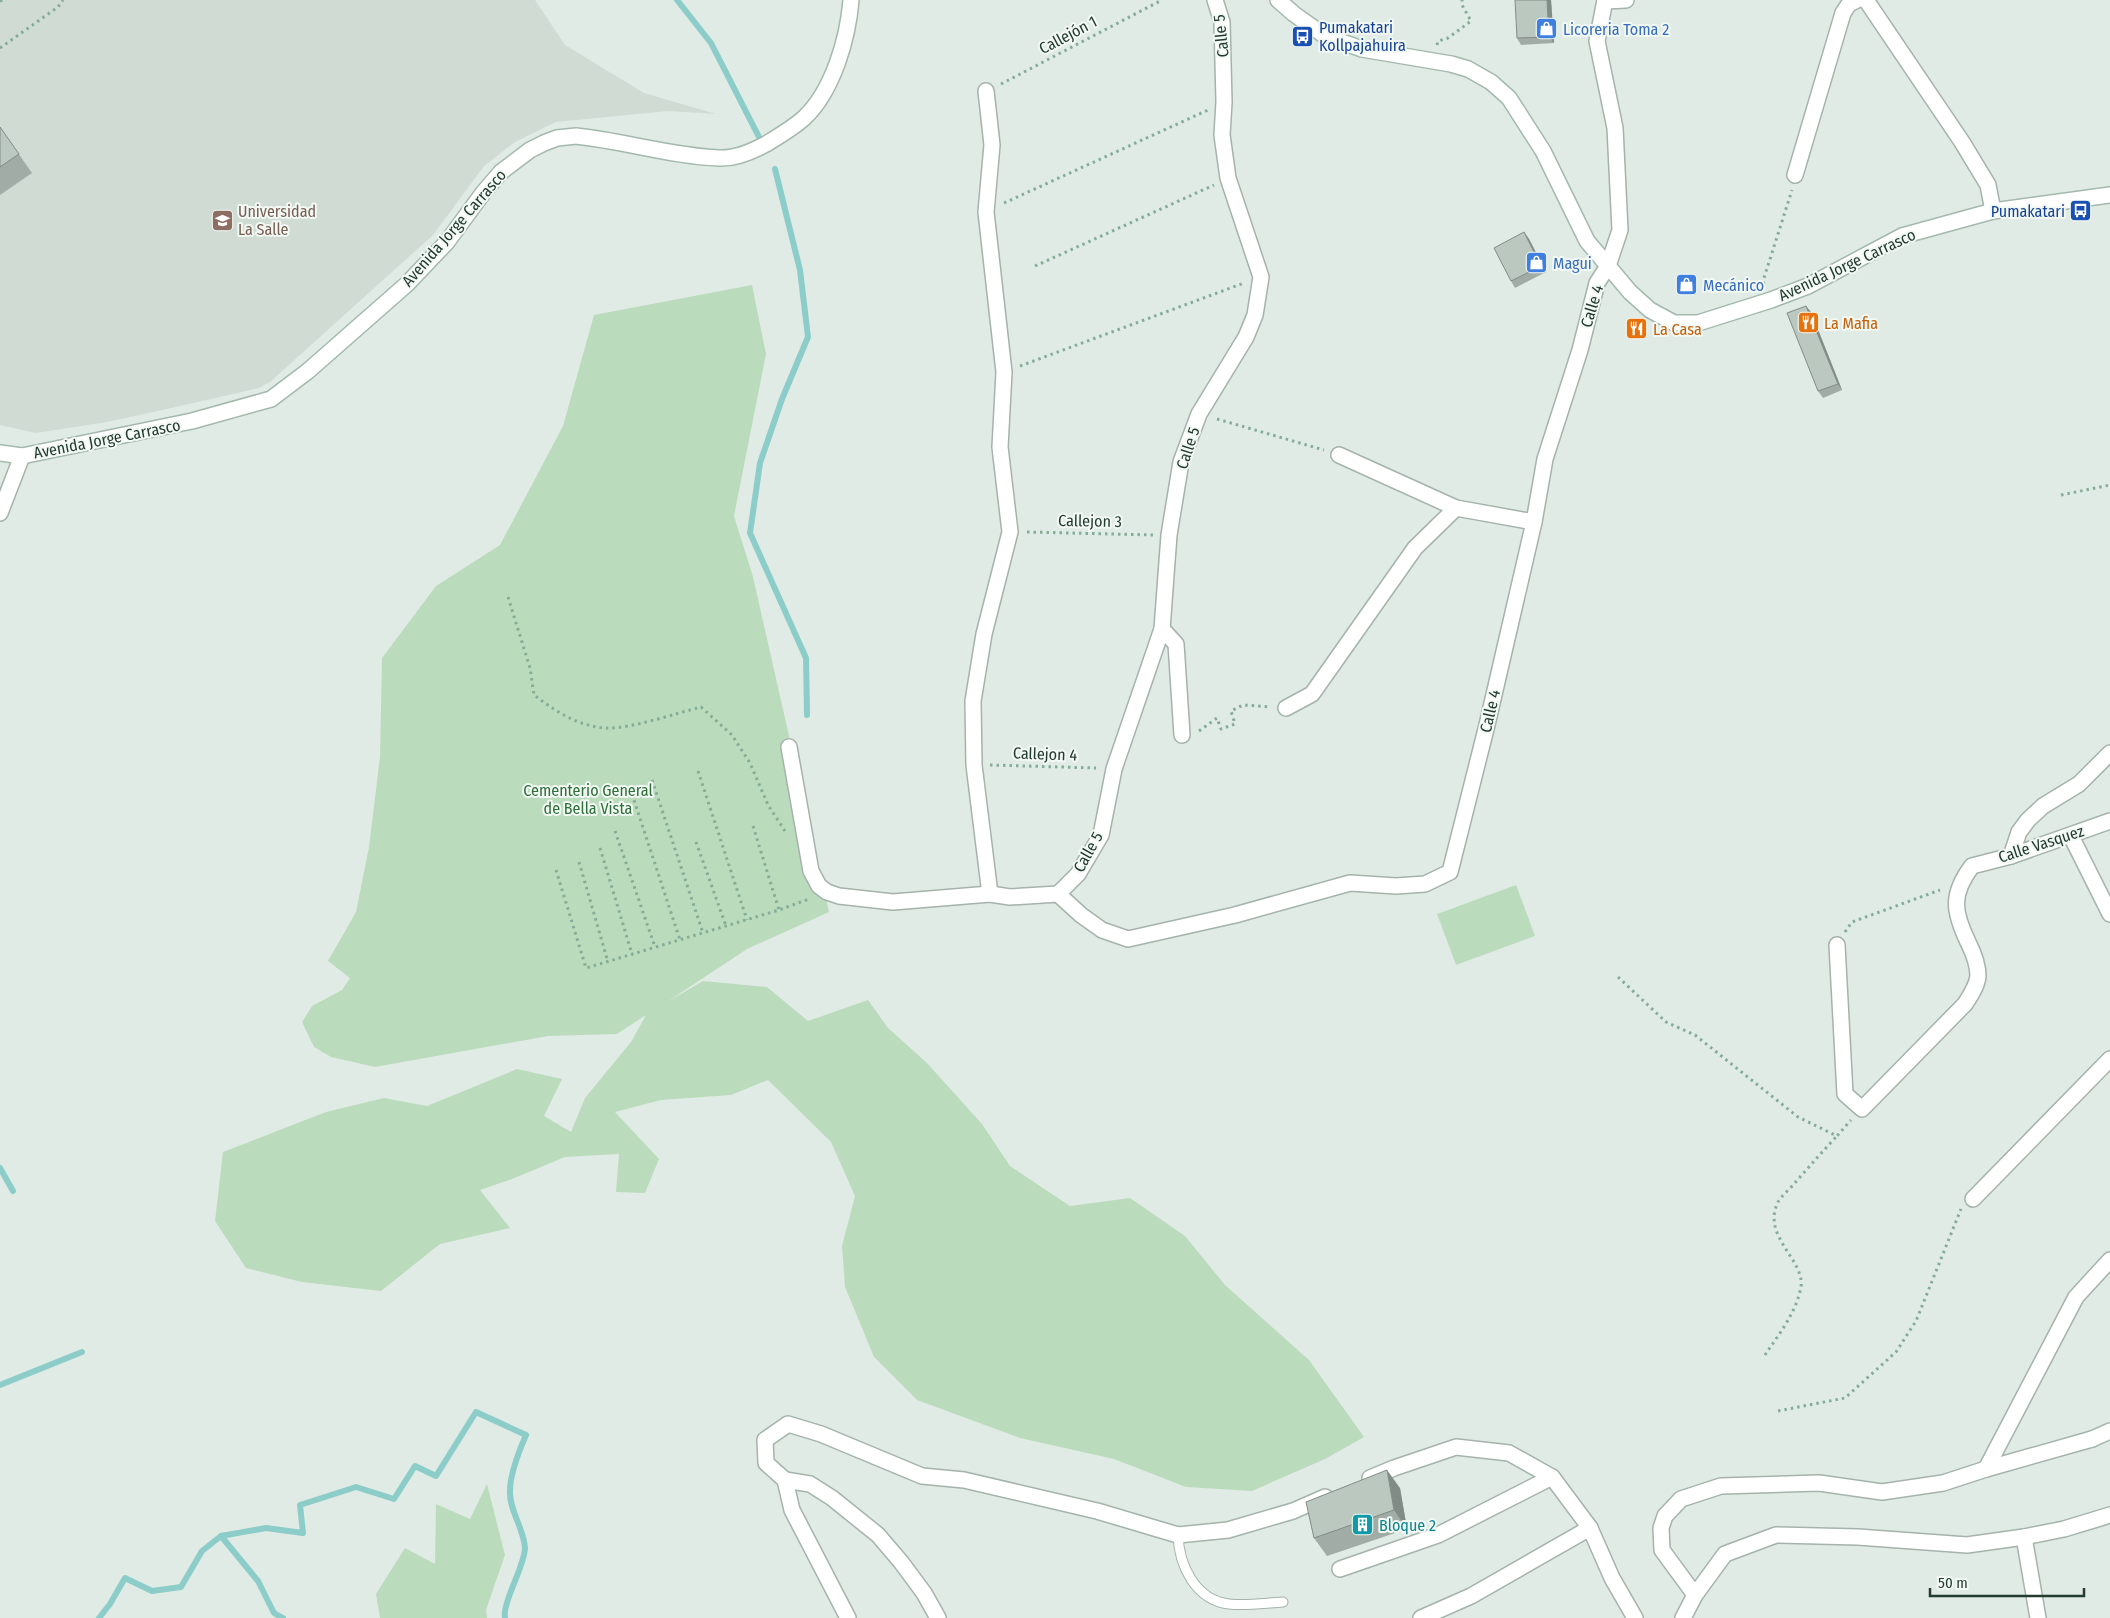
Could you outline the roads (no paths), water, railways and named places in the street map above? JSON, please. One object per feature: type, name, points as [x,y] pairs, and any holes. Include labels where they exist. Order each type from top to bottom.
[{"type":"street","name":"Avenida Jorge Carrasco","points":[[0,453],[22,456],[192,422],[271,399],[308,371],[406,284],[447,242],[483,192],[502,172],[530,150],[544,143],[557,138],[576,136],[720,158],[747,153],[760,147],[792,128],[805,117],[821,98],[838,60],[849,22],[851,0]]},
{"type":"street","name":"Calle 5","points":[[1058,894],[1078,874],[1100,836],[1114,769],[1162,629],[1169,535],[1180,462],[1199,414],[1246,337],[1255,315],[1261,277],[1228,178],[1222,135],[1224,102],[1222,22],[1215,0]]},
{"type":"street","name":"Avenida Jorge Carrasco","points":[[1278,0],[1325,36],[1362,49],[1451,64],[1468,69],[1491,82],[1509,98],[1543,151],[1587,241],[1630,292],[1650,310],[1674,322],[1698,323],[1771,300],[1808,286],[1902,236],[1993,211],[2110,195]]},
{"type":"street","points":[[1605,1],[1626,0]]},
{"type":"street","points":[[1795,176],[1843,13],[1856,0]]},
{"type":"street","points":[[1866,0],[1962,142],[1988,185],[1993,211]]},
{"type":"street","name":"Calle 4","points":[[1058,894],[1081,915],[1102,930],[1128,939],[1235,915],[1350,883],[1396,886],[1426,884],[1450,872],[1487,725],[1534,522],[1545,459],[1580,350],[1598,283],[1608,266],[1620,230],[1615,128],[1597,41],[1605,1]]},
{"type":"street","points":[[986,92],[992,145],[986,212],[1004,372],[1000,448],[1010,532],[984,634],[973,701],[974,764],[990,894]]},
{"type":"street","points":[[1340,455],[1456,508],[1534,522]]},
{"type":"street","points":[[0,514],[22,456]]},
{"type":"street","points":[[1286,708],[1312,694],[1414,548],[1456,508]]},
{"type":"street","points":[[1162,629],[1176,644],[1182,735]]},
{"type":"street","points":[[789,747],[811,871],[819,886],[827,892],[839,896],[893,902],[990,894],[1010,897],[1058,894]]},
{"type":"street","points":[[2012,856],[2019,832],[2028,820],[2043,806],[2079,784],[2110,753]]},
{"type":"street","name":"Calle Vasquez","points":[[1837,945],[1845,1094],[1862,1109],[1965,1004],[1974,990],[1978,975],[1974,953],[1959,924],[1956,902],[1960,881],[1972,866],[2012,856],[2110,821]]},
{"type":"street","points":[[2071,836],[2110,914]]},
{"type":"street","points":[[1973,1199],[2110,1059]]},
{"type":"street","points":[[1986,1469],[2076,1297],[2110,1260]]},
{"type":"street","points":[[938,1618],[924,1593],[902,1562],[878,1534],[832,1498],[810,1484],[785,1480],[766,1463],[765,1440],[788,1424],[821,1434],[922,1476],[964,1480],[1096,1511],[1178,1535],[1228,1530],[1293,1511],[1335,1493]]},
{"type":"street","points":[[1695,1595],[1662,1550],[1661,1528],[1665,1516],[1680,1499],[1720,1486],[1819,1483],[1882,1492],[1943,1483],[2092,1439],[2110,1431]]},
{"type":"street","points":[[2092,1439],[2110,1445]]},
{"type":"street","points":[[1360,1482],[1394,1468],[1456,1447],[1509,1453],[1552,1477],[1590,1528],[1612,1578],[1635,1618]]},
{"type":"street","points":[[1340,1569],[1438,1535],[1552,1477]]},
{"type":"street","points":[[785,1480],[792,1510],[848,1618]]},
{"type":"street","points":[[1683,1618],[1695,1595],[1725,1554],[1776,1535],[1858,1537],[1967,1545],[2024,1538],[2064,1529],[2110,1515]]},
{"type":"street","points":[[1421,1618],[1471,1596],[1590,1528]]},
{"type":"street","points":[[2024,1538],[2038,1618]]},
{"type":"lane","points":[[1178,1535],[1179,1552],[1184,1567],[1197,1587],[1205,1595],[1227,1604],[1283,1602]]},
{"type":"waterway","points":[[677,0],[711,43],[761,141]]},
{"type":"waterway","points":[[775,169],[800,270],[808,337],[782,399],[760,463],[750,533],[806,658],[807,715]]},
{"type":"waterway","points":[[0,1168],[13,1191]]},
{"type":"waterway","points":[[0,1385],[82,1352]]},
{"type":"waterway","points":[[99,1618],[110,1604],[125,1578],[152,1591],[181,1587],[202,1551],[221,1536],[266,1528],[303,1533],[300,1505],[356,1487],[394,1499],[415,1466],[436,1476],[476,1412],[526,1435],[510,1484],[510,1498],[525,1548],[507,1603],[505,1618]]},
{"type":"waterway","points":[[221,1536],[258,1581],[274,1613],[283,1618]]},
{"type":"place","name":"Licoreria Toma 2","points":[[1547,29]]},
{"type":"place","name":"Pumakatari Kollpajahuira","points":[[1303,36]]},
{"type":"place","name":"Pumakatari","points":[[2081,211]]},
{"type":"place","name":"Universidad La Salle","points":[[222,220]]},
{"type":"place","name":"Magui","points":[[1537,263]]},
{"type":"place","name":"Mecánico","points":[[1687,285]]},
{"type":"place","name":"La Mafia","points":[[1808,323]]},
{"type":"place","name":"La Casa","points":[[1637,329]]},
{"type":"place","name":"Bloque 2","points":[[1363,1525]]},
{"type":"park label","name":"Cementerio General de Bella Vista","points":[[588,799]]}]
